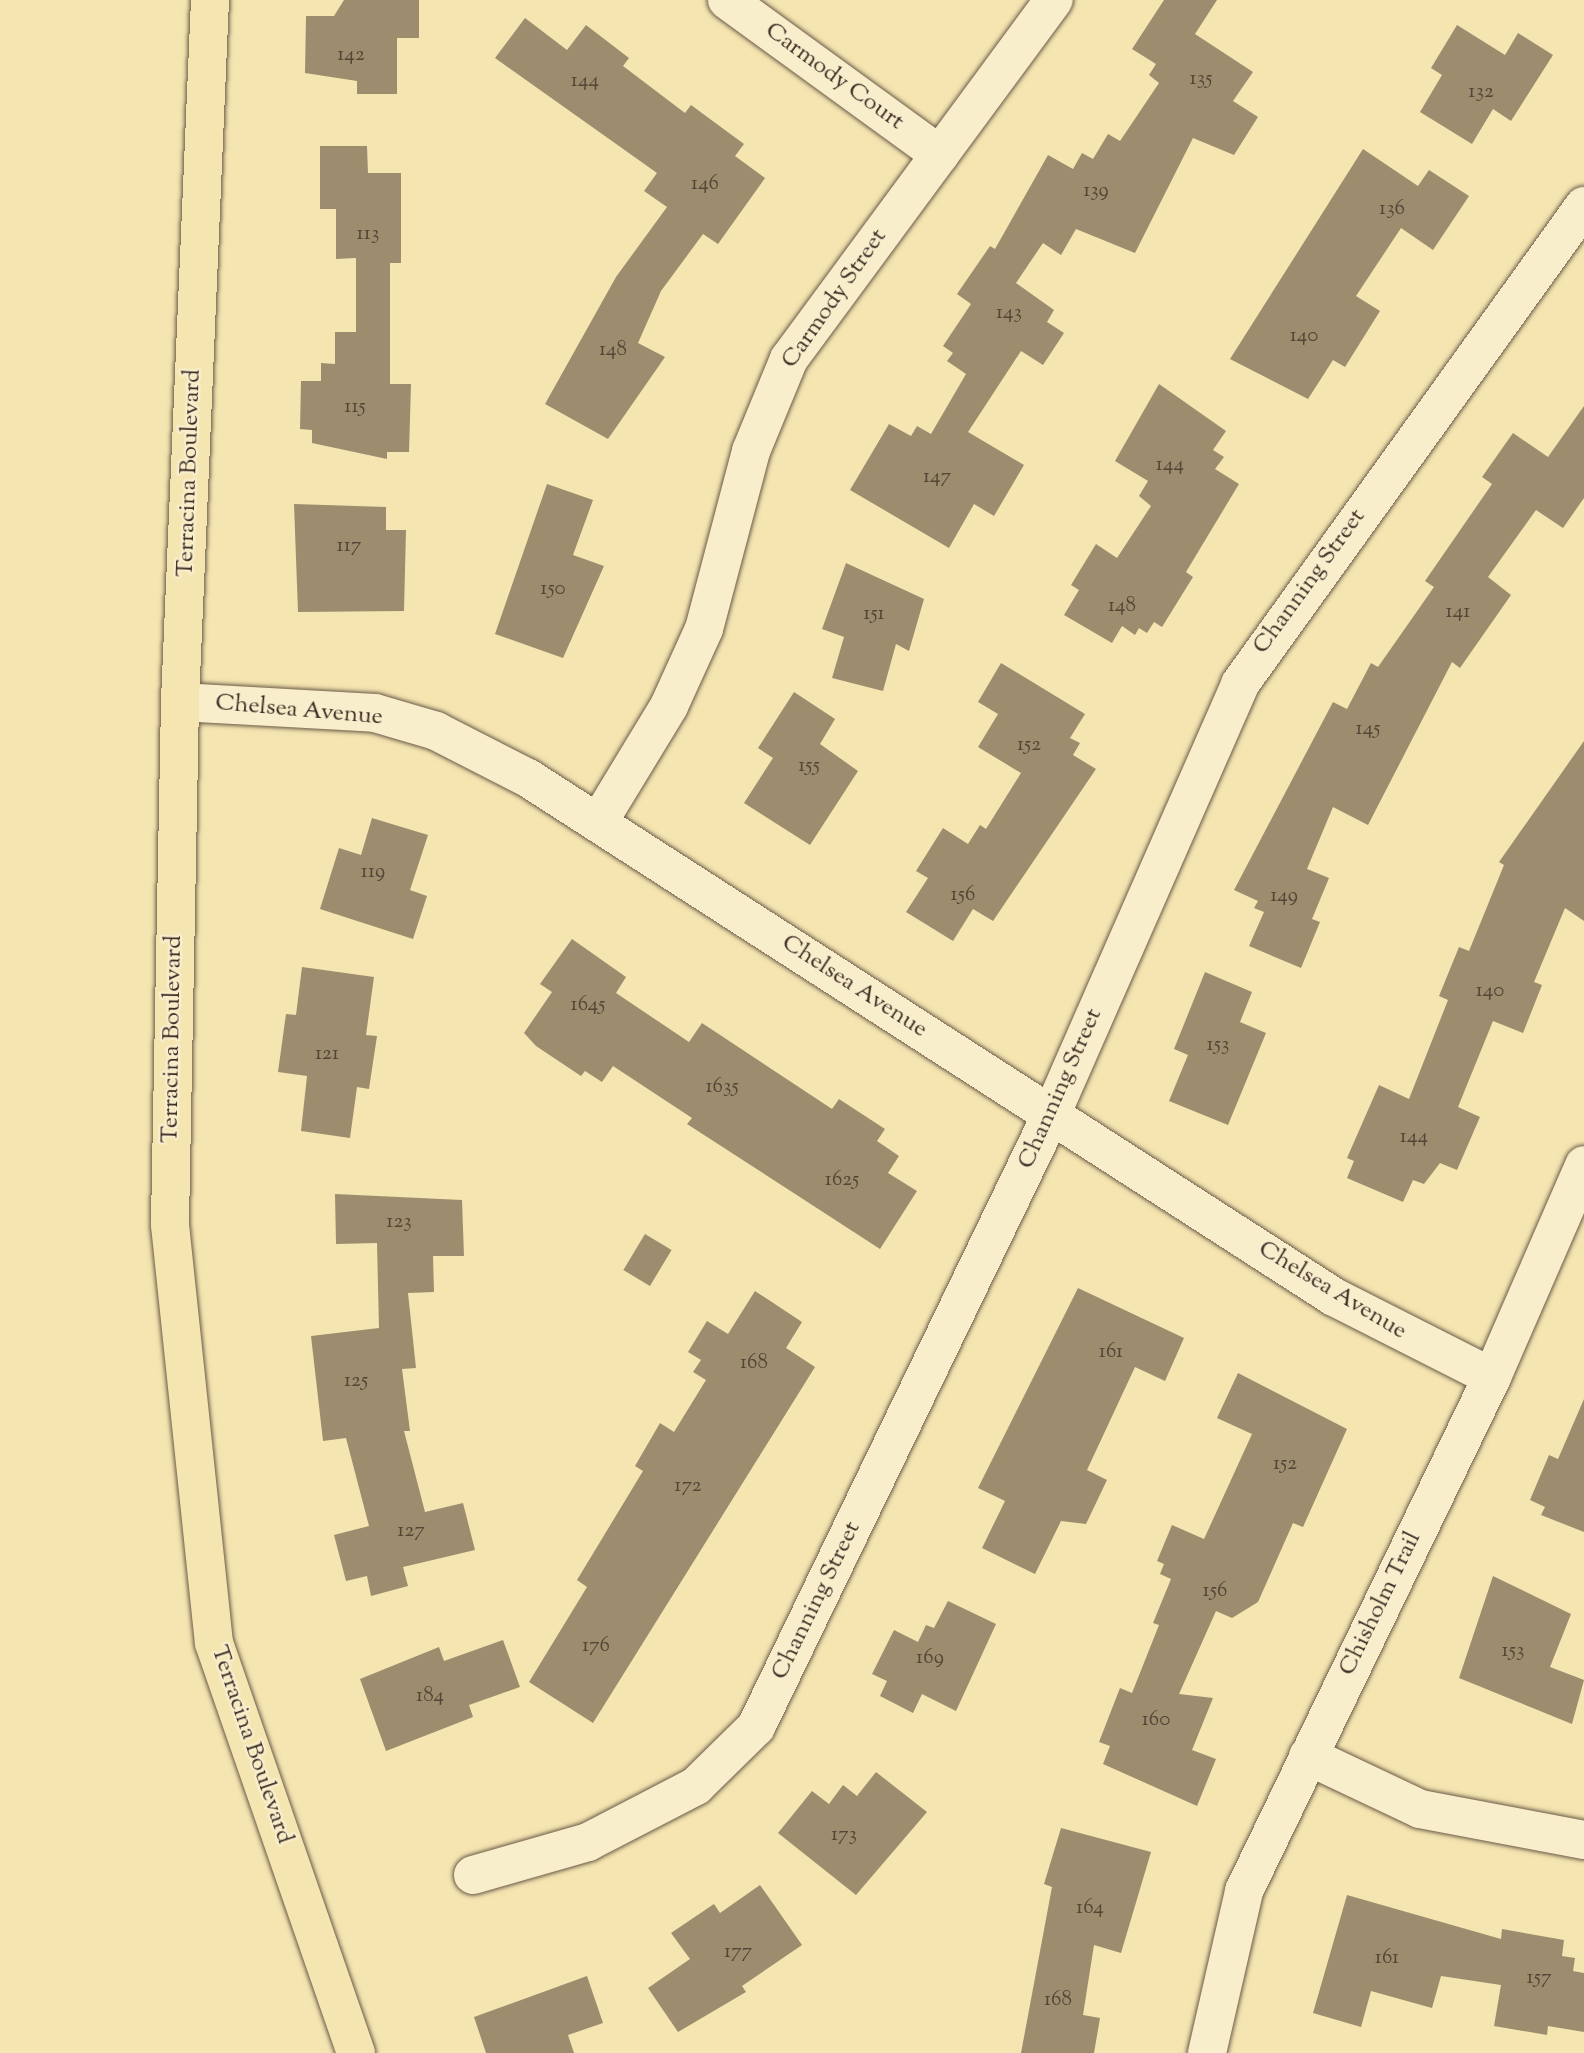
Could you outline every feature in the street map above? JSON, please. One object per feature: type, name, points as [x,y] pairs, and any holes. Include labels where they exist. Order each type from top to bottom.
[{"type":"main road","name":"Terracina Boulevard","points":[[210,0],[180,702],[170,1225],[214,1643],[356,2053]]},
{"type":"street","name":"Carmody Court","points":[[727,0],[940,155]]},
{"type":"street","name":"Carmody Street","points":[[598,823],[669,706],[704,629],[751,451],[789,359],[1054,0]]},
{"type":"street","name":"Channing Street","points":[[473,1874],[588,1842],[696,1786],[757,1727],[1052,1113],[1260,649],[1584,206]]},
{"type":"street","name":"Chelsea Avenue","points":[[180,702],[387,717],[436,731],[598,823],[1334,1297],[1492,1377]]},
{"type":"street","name":"Chisholm Trail","points":[[1207,2053],[1244,1891],[1492,1377],[1584,1165]]},
{"type":"street","points":[[1308,1756],[1420,1809],[1584,1840]]},
{"type":"building","points":[[344,0],[419,0],[419,38],[397,38],[397,94],[357,94],[357,81],[305,73],[306,16],[334,16]]},
{"type":"building","points":[[1164,0],[1217,0],[1195,34],[1253,72],[1233,101],[1258,117],[1234,155],[1193,138],[1135,253],[1076,229],[1061,255],[1043,243],[1016,283],[1054,310],[1047,322],[1064,333],[1043,365],[1021,351],[968,432],[1024,465],[994,516],[974,504],[949,548],[850,490],[889,424],[911,436],[917,426],[931,434],[966,374],[947,361],[953,353],[943,346],[971,304],[957,294],[990,246],[995,249],[1048,155],[1073,169],[1082,153],[1093,159],[1108,134],[1120,141],[1159,83],[1149,75],[1156,64],[1132,49]]},
{"type":"building","points":[[525,18],[567,50],[586,25],[629,58],[623,66],[685,113],[691,105],[744,144],[735,156],[765,178],[718,244],[703,234],[661,291],[638,343],[665,357],[608,439],[545,404],[616,277],[667,207],[644,191],[657,173],[495,58]]},
{"type":"building","points":[[1457,25],[1505,55],[1518,33],[1553,55],[1511,121],[1493,109],[1472,144],[1420,112],[1442,75],[1431,68]]},
{"type":"building","points":[[320,146],[367,146],[368,173],[401,173],[401,263],[390,263],[390,384],[411,384],[409,452],[387,452],[387,459],[312,443],[312,430],[300,429],[301,381],[321,381],[321,363],[335,364],[335,332],[356,332],[356,258],[336,259],[336,209],[320,209]]},
{"type":"building","points":[[1363,149],[1418,186],[1429,170],[1469,196],[1433,250],[1401,228],[1356,296],[1380,311],[1345,367],[1333,360],[1308,399],[1230,359]]},
{"type":"building","points":[[1159,384],[1226,431],[1213,450],[1224,457],[1215,469],[1239,484],[1186,572],[1193,577],[1162,627],[1154,622],[1147,633],[1139,628],[1135,635],[1122,626],[1112,643],[1064,615],[1079,590],[1071,585],[1096,544],[1117,558],[1151,506],[1139,496],[1148,481],[1115,461]]},
{"type":"building","points":[[1584,406],[1584,498],[1563,528],[1536,510],[1488,577],[1511,595],[1460,668],[1452,662],[1368,825],[1333,807],[1307,869],[1329,878],[1312,919],[1320,922],[1301,968],[1249,946],[1264,912],[1254,908],[1258,901],[1234,890],[1333,702],[1347,709],[1371,663],[1378,667],[1434,587],[1425,581],[1492,484],[1482,477],[1513,433],[1548,457]]},
{"type":"building","points":[[547,484],[593,500],[573,555],[604,566],[563,658],[495,634]]},
{"type":"building","points":[[294,504],[386,507],[386,530],[406,530],[404,611],[298,612]]},
{"type":"building","points":[[846,563],[924,599],[909,651],[896,644],[883,691],[832,678],[844,637],[822,629]]},
{"type":"building","points":[[1001,663],[1085,714],[1070,738],[1080,743],[1073,755],[1096,769],[993,921],[973,909],[953,941],[906,912],[928,878],[916,871],[943,828],[968,844],[980,825],[986,829],[1021,773],[978,747],[998,714],[978,702]]},
{"type":"building","points":[[794,692],[835,719],[820,744],[858,771],[810,845],[744,803],[773,758],[758,748]]},
{"type":"building","points":[[1584,741],[1584,921],[1565,908],[1534,982],[1542,985],[1523,1033],[1493,1021],[1458,1107],[1480,1117],[1457,1170],[1440,1163],[1424,1184],[1413,1180],[1403,1202],[1347,1178],[1354,1161],[1347,1158],[1379,1085],[1409,1099],[1448,1000],[1439,996],[1459,947],[1469,951],[1504,865],[1499,862]]},
{"type":"building","points":[[372,818],[428,835],[410,890],[427,896],[413,939],[320,909],[339,848],[361,855]]},
{"type":"building","points":[[572,939],[626,977],[616,993],[689,1042],[702,1023],[832,1109],[839,1099],[885,1129],[877,1141],[899,1156],[888,1173],[917,1191],[880,1249],[687,1124],[692,1118],[613,1066],[602,1082],[585,1071],[581,1076],[536,1046],[524,1033],[552,992],[540,984]]},
{"type":"building","points":[[302,967],[374,977],[366,1035],[377,1036],[369,1089],[357,1087],[350,1138],[301,1131],[307,1076],[278,1072],[286,1014],[296,1015]]},
{"type":"building","points":[[1205,972],[1252,992],[1240,1022],[1266,1033],[1228,1125],[1169,1101],[1188,1055],[1174,1049]]},
{"type":"building","points":[[335,1194],[462,1200],[464,1256],[433,1256],[434,1292],[408,1293],[416,1368],[402,1369],[410,1431],[404,1431],[425,1512],[463,1503],[475,1550],[403,1567],[408,1586],[371,1596],[367,1576],[346,1581],[334,1535],[369,1526],[346,1438],[323,1441],[311,1336],[379,1328],[377,1243],[336,1244]]},
{"type":"building","points":[[645,1234],[672,1250],[650,1286],[623,1270]]},
{"type":"building","points":[[1078,1288],[1184,1338],[1165,1381],[1135,1367],[1087,1470],[1107,1480],[1086,1524],[1061,1521],[1035,1574],[982,1548],[1005,1501],[978,1488]]},
{"type":"building","points":[[755,1291],[802,1322],[786,1348],[815,1367],[593,1723],[529,1682],[587,1587],[577,1580],[643,1471],[635,1466],[660,1423],[674,1432],[706,1380],[693,1372],[701,1360],[688,1352],[707,1321],[728,1334]]},
{"type":"building","points":[[1238,1373],[1347,1429],[1303,1527],[1293,1523],[1258,1602],[1232,1618],[1216,1611],[1179,1694],[1213,1698],[1192,1750],[1216,1759],[1197,1806],[1103,1764],[1110,1746],[1099,1742],[1120,1688],[1132,1693],[1159,1625],[1153,1623],[1171,1579],[1160,1574],[1164,1564],[1157,1561],[1172,1525],[1204,1539],[1252,1434],[1217,1418]]},
{"type":"building","points":[[1584,1399],[1584,1532],[1541,1515],[1545,1507],[1530,1500],[1549,1455],[1558,1459]]},
{"type":"building","points":[[1493,1576],[1571,1614],[1550,1667],[1584,1680],[1572,1724],[1459,1678]]},
{"type":"building","points":[[948,1601],[996,1624],[956,1711],[922,1694],[913,1713],[880,1696],[887,1681],[872,1674],[894,1630],[918,1642],[926,1625],[934,1628]]},
{"type":"building","points":[[503,1640],[520,1687],[469,1705],[473,1717],[386,1751],[360,1679],[439,1647],[444,1661]]},
{"type":"building","points":[[876,1772],[927,1812],[856,1895],[778,1833],[812,1791],[829,1804],[843,1785],[857,1796]]},
{"type":"building","points":[[1061,1828],[1151,1852],[1121,1953],[1094,1945],[1083,2015],[1100,2018],[1094,2053],[1021,2053],[1052,1887],[1044,1884]]},
{"type":"building","points":[[760,1885],[802,1945],[742,1986],[746,1992],[678,2032],[648,1988],[690,1959],[671,1933],[714,1904],[720,1913]]},
{"type":"building","points":[[1347,1895],[1501,1939],[1502,1929],[1564,1940],[1562,1956],[1575,1958],[1573,1971],[1584,1973],[1584,2032],[1548,2026],[1547,2035],[1494,2026],[1501,1985],[1441,1976],[1432,2008],[1371,1991],[1361,2027],[1313,2013]]},
{"type":"building","points":[[587,1976],[603,2023],[568,2035],[574,2053],[486,2053],[474,2017]]}]
